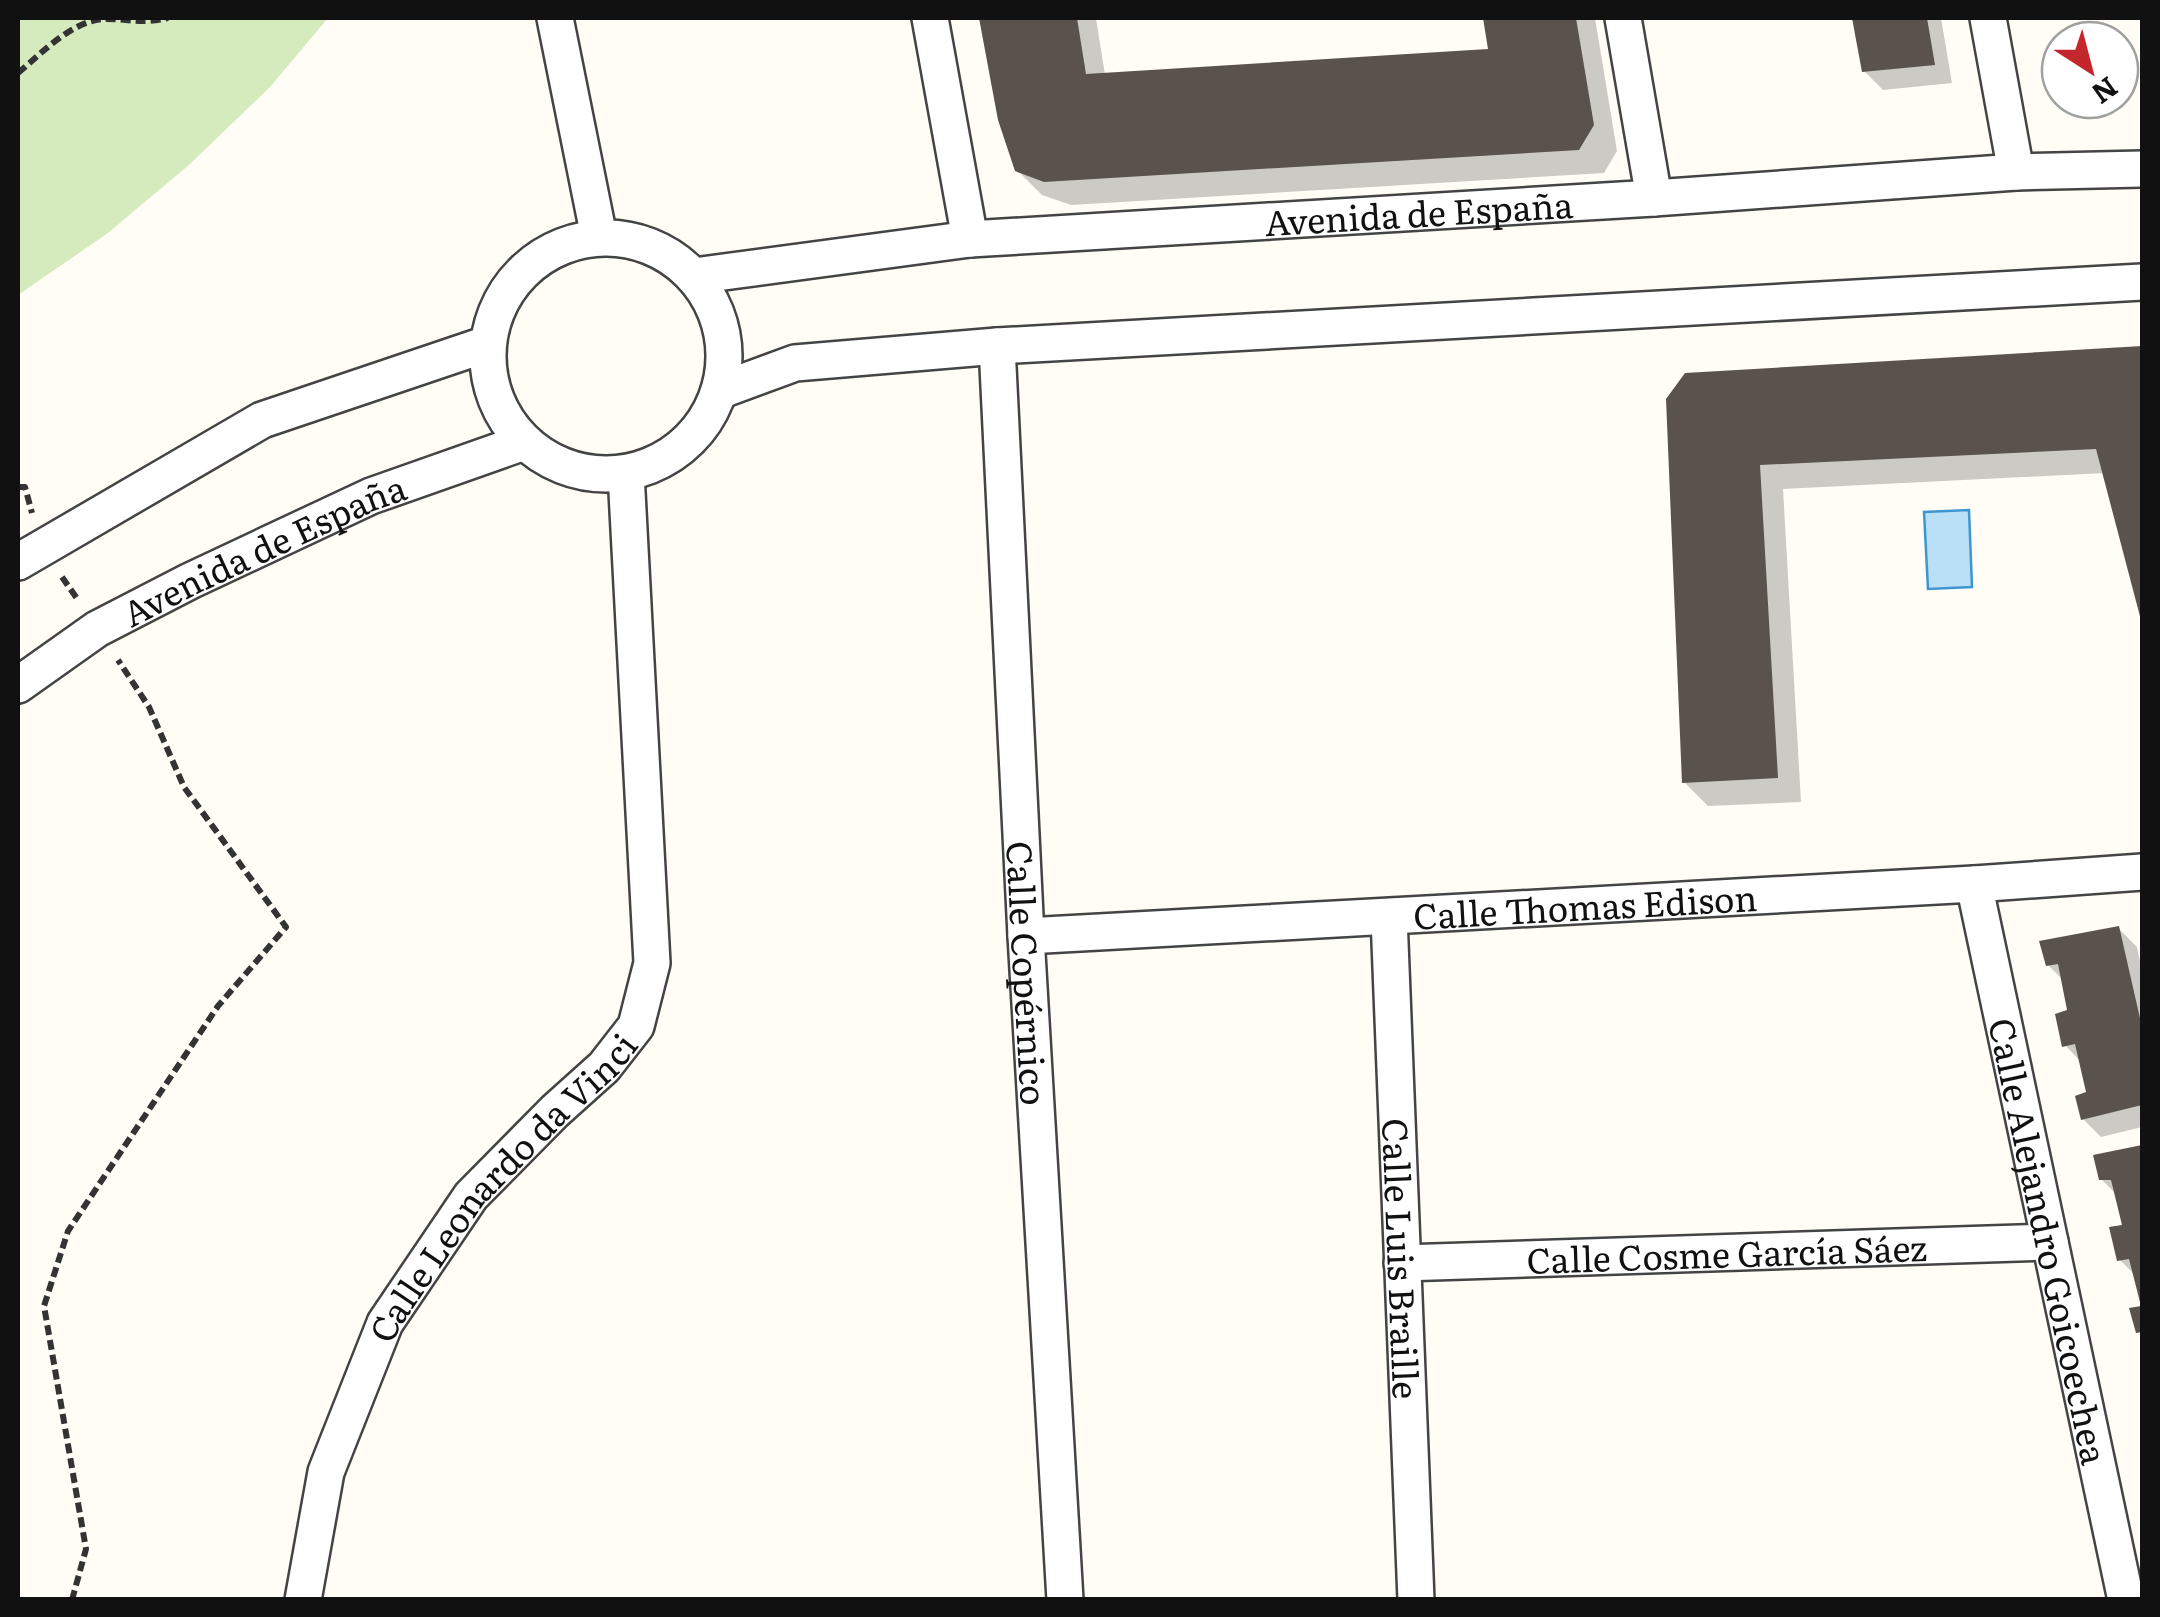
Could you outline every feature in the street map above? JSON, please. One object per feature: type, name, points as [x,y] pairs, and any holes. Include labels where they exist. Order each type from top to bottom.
[{"type":"street","points":[[555,18],[599,236]]},
{"type":"street","points":[[930,18],[970,239]]},
{"type":"street","points":[[1624,18],[1654,198]]},
{"type":"street","points":[[1988,18],[2016,172]]},
{"type":"street","name":"Avenida de España","points":[[694,276],[970,239],[2016,172],[2142,170]]},
{"type":"street","points":[[599,236],[634,240],[667,253],[694,276],[716,310],[725,350],[720,391],[706,420],[684,446],[657,463],[626,473],[588,474],[554,463],[524,442],[502,414],[489,380],[487,344],[495,312],[512,282],[536,259],[566,243],[599,236]]},
{"type":"street","points":[[720,391],[794,363],[997,346],[2142,282]]},
{"type":"street","points":[[29,554],[262,420],[487,344]]},
{"type":"street","name":"Calle Copérnico","points":[[997,346],[1065,1600]]},
{"type":"street","name":"Avenida de España","points":[[18,685],[97,629],[190,581],[371,496],[524,442]]},
{"type":"street","name":"Calle Leonardo da Vinci","points":[[303,1600],[326,1472],[385,1324],[471,1196],[604,1067],[636,1026],[652,964],[626,473]]},
{"type":"street","name":"Calle Thomas Edison","points":[[1026,936],[2142,872]]},
{"type":"street","name":"Calle Alejandro Goicoechea","points":[[1974,884],[2126,1600]]},
{"type":"street","name":"Calle Luis Braille","points":[[1389,917],[1416,1600]]},
{"type":"street","name":"Calle Cosme García Sáez","points":[[1402,1263],[2050,1242]]},
{"type":"path","points":[[18,73],[69,32],[101,19],[141,23],[168,18]]},
{"type":"path","points":[[18,487],[25,487],[29,554],[97,629],[149,707],[184,787],[286,927],[218,1006],[68,1231],[44,1306],[86,1549],[72,1600]]},
{"type":"green space","points":[[18,18],[328,18],[270,87],[190,164],[108,233],[18,295]]},
{"type":"water","points":[[1969,510],[1972,587],[1928,589],[1924,512]]},
{"type":"building","points":[[979,18],[1077,18],[1086,74],[1488,49],[1483,18],[1576,18],[1594,125],[1579,150],[1044,182],[1015,171],[998,120]]},
{"type":"building","points":[[1852,18],[1927,18],[1935,65],[1862,72]]},
{"type":"building","points":[[2142,346],[2142,624],[2096,449],[1760,465],[1778,778],[1682,783],[1666,399],[1685,373]]},
{"type":"building","points":[[2119,926],[2142,1027],[2142,1105],[2081,1120],[2075,1096],[2086,1092],[2075,1044],[2062,1047],[2055,1014],[2067,1010],[2058,964],[2046,966],[2039,941]]},
{"type":"building","points":[[2142,1145],[2142,1332],[2136,1333],[2129,1308],[2141,1306],[2129,1259],[2117,1261],[2109,1227],[2122,1225],[2111,1180],[2099,1180],[2093,1155]]}]
